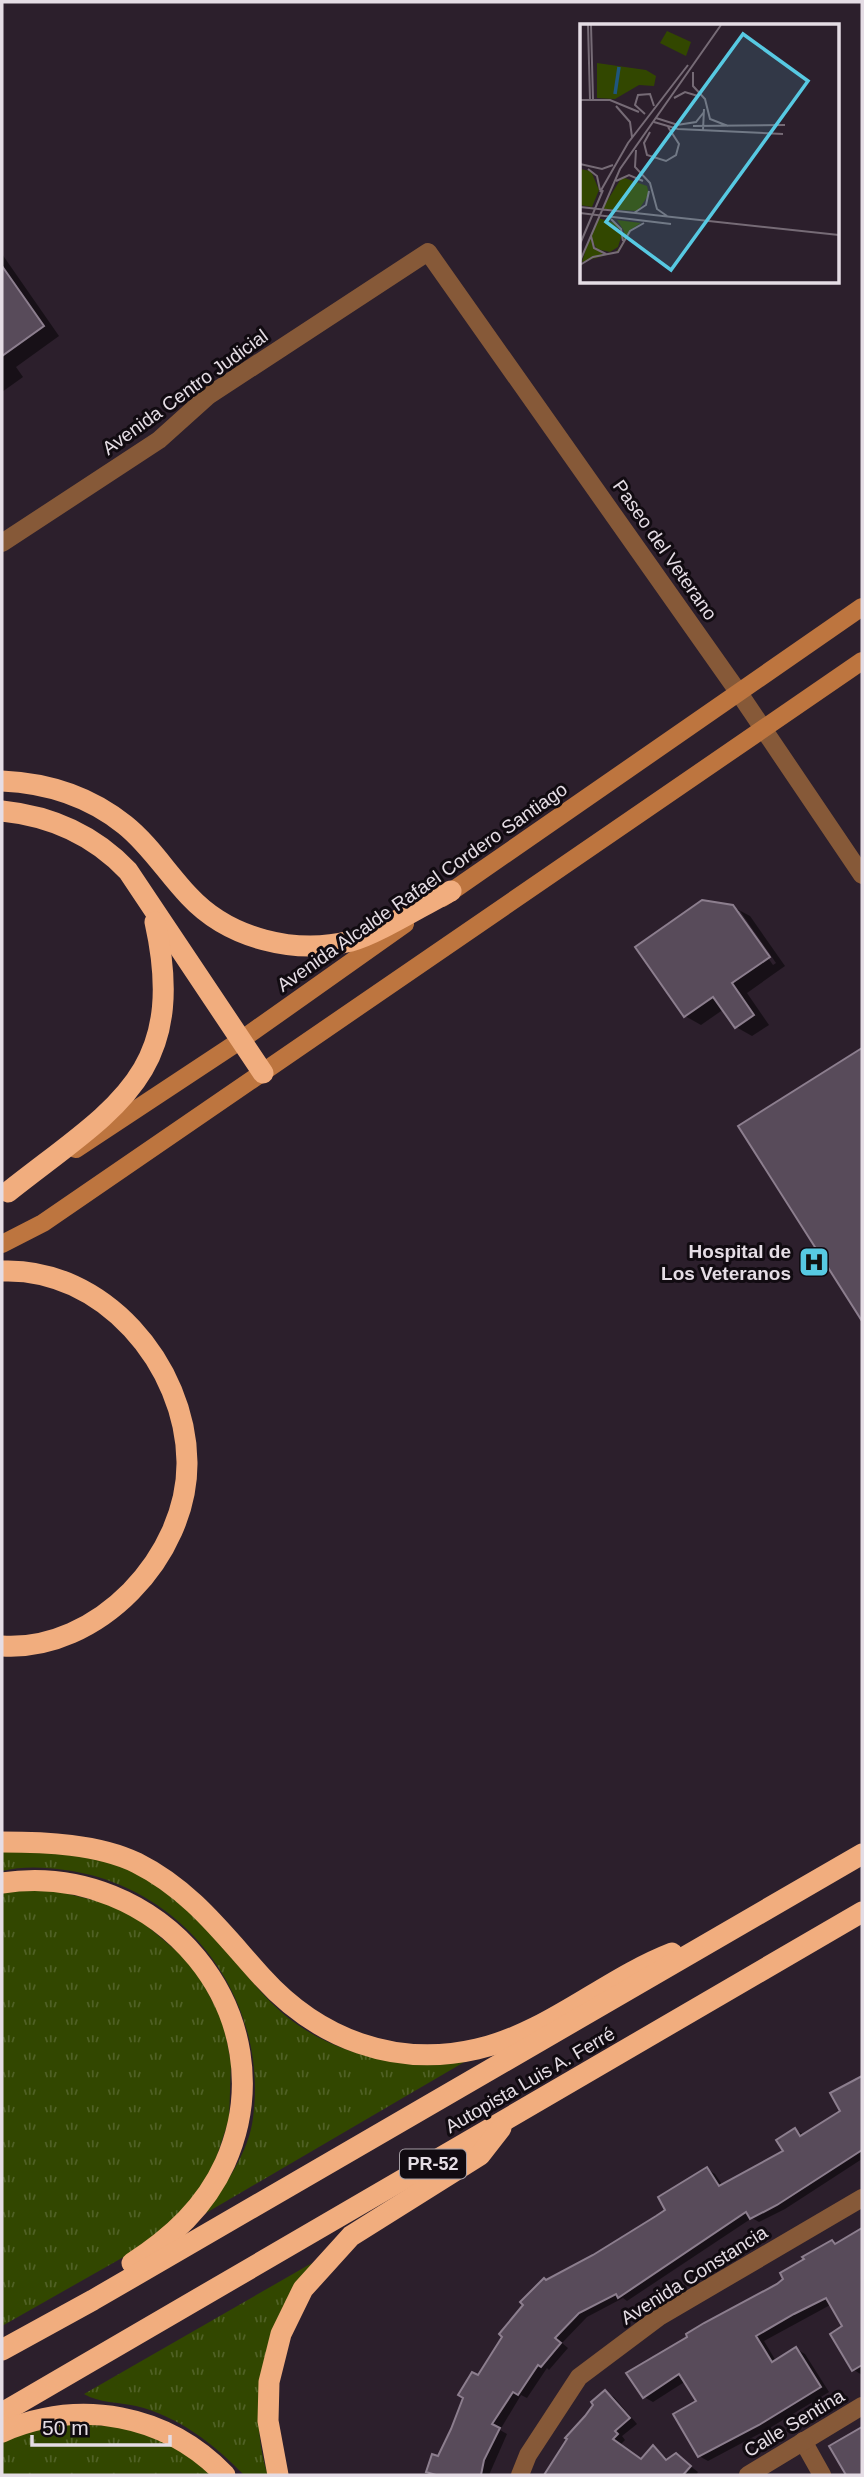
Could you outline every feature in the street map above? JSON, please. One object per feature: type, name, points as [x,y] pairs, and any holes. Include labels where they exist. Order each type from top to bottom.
[{"type":"highway","points":[[2,780],[68,792],[107,812],[142,840],[190,898],[228,925],[256,938],[305,946],[353,940],[451,891]]},
{"type":"highway","points":[[2,811],[44,818],[89,839],[128,871],[263,1073]]},
{"type":"highway","points":[[5,1194],[117,1104],[134,1085],[152,1054],[164,1014],[165,988],[165,966],[153,910]]},
{"type":"highway","points":[[2,1271],[58,1280],[83,1291],[124,1318],[149,1349],[167,1382],[178,1408],[187,1461],[178,1512],[158,1559],[127,1596],[83,1627],[57,1637],[2,1646]]},
{"type":"highway","points":[[2,1842],[92,1850],[137,1863],[183,1892],[201,1908],[264,1979],[299,2011],[357,2043],[402,2055],[441,2055],[501,2042],[540,2024],[645,1963],[733,1929]]},
{"type":"highway","name":"Autopista Luis A. Ferré","points":[[2,2350],[862,1854]]},
{"type":"highway","points":[[2,1882],[45,1881],[86,1886],[113,1894],[155,1916],[192,1951],[218,1990],[234,2030],[241,2076],[242,2095],[233,2140],[214,2184],[199,2205],[156,2247],[51,2323]]},
{"type":"highway","name":"Autopista Luis A. Ferré","points":[[2,2413],[862,1912]]},
{"type":"highway","points":[[278,2475],[269,2433],[268,2392],[281,2334],[303,2289],[351,2235],[480,2155],[507,2120]]},
{"type":"highway","points":[[2,2431],[62,2414],[118,2417],[175,2436],[225,2475]]},
{"type":"street","name":"Avenida Centro Judicial","points":[[2,544],[159,440],[208,396],[428,252]]},
{"type":"street","name":"Paseo del Veterano","points":[[428,252],[739,693],[862,876]]},
{"type":"street","name":"Avenida Alcalde Rafael Cordero Santiago","points":[[5,1194],[241,1040],[451,891],[862,607]]},
{"type":"street","points":[[2,1244],[43,1223],[862,661]]},
{"type":"street","name":"Avenida Constancia","points":[[520,2475],[528,2455],[579,2377],[659,2317],[862,2198]]},
{"type":"street","name":"Calle Sentina","points":[[748,2475],[862,2406]]},
{"type":"street","points":[[803,2441],[822,2475]]},
{"type":"green space","points":[[2,1851],[79,1856],[116,1865],[151,1881],[198,1919],[263,1994],[284,2014],[330,2043],[382,2059],[438,2063],[466,2061],[206,2213],[241,2156],[253,2118],[254,2074],[247,2031],[232,1991],[210,1955],[181,1924],[147,1899],[108,1880],[65,1870],[17,1868],[2,1871]]},
{"type":"green space","points":[[44,1888],[126,1908],[193,1965],[221,2017],[227,2041],[231,2063],[229,2119],[210,2177],[194,2200],[143,2246],[2,2326],[2,1890]]},
{"type":"green space","points":[[312,2263],[284,2308],[263,2374],[259,2415],[268,2475],[244,2475],[208,2442],[166,2417],[136,2406],[102,2401],[84,2394]]},
{"type":"green space","points":[[62,2424],[121,2426],[170,2443],[214,2475],[2,2475],[2,2441],[25,2431]]},
{"type":"building","points":[[2,266],[44,326],[2,356]]},
{"type":"building","points":[[702,900],[733,905],[770,957],[732,983],[754,1015],[735,1028],[713,997],[684,1017],[635,947]]},
{"type":"building","points":[[862,1048],[862,1321],[738,1126]]},
{"type":"building","points":[[862,2076],[862,2150],[777,2205],[750,2219],[746,2212],[618,2298],[616,2294],[579,2313],[555,2338],[561,2343],[541,2367],[538,2365],[518,2395],[513,2392],[492,2424],[500,2428],[484,2460],[481,2475],[436,2475],[426,2472],[432,2454],[438,2456],[451,2429],[463,2398],[458,2395],[472,2372],[478,2375],[502,2337],[499,2334],[523,2305],[520,2302],[544,2278],[546,2280],[593,2255],[665,2210],[658,2197],[707,2167],[719,2186],[783,2151],[776,2140],[795,2128],[800,2136],[840,2111],[830,2093]]},
{"type":"building","points":[[862,2228],[862,2365],[852,2371],[830,2334],[842,2326],[826,2298],[794,2314],[756,2336],[772,2362],[796,2347],[821,2387],[759,2425],[698,2457],[673,2414],[696,2401],[679,2374],[643,2398],[626,2373],[687,2337],[686,2334],[704,2323],[777,2284],[783,2279],[780,2273],[804,2259],[802,2257],[832,2240],[835,2244]]},
{"type":"building","points":[[605,2390],[630,2418],[615,2431],[618,2434],[613,2439],[641,2459],[653,2445],[666,2460],[676,2453],[691,2466],[683,2475],[544,2475],[567,2439],[565,2438],[593,2405],[591,2402]]},
{"type":"building","points":[[862,2427],[862,2475],[846,2475],[829,2446]]},
{"type":"place","name":"Hospital de Los Veteranos","points":[[814,1262]]}]
